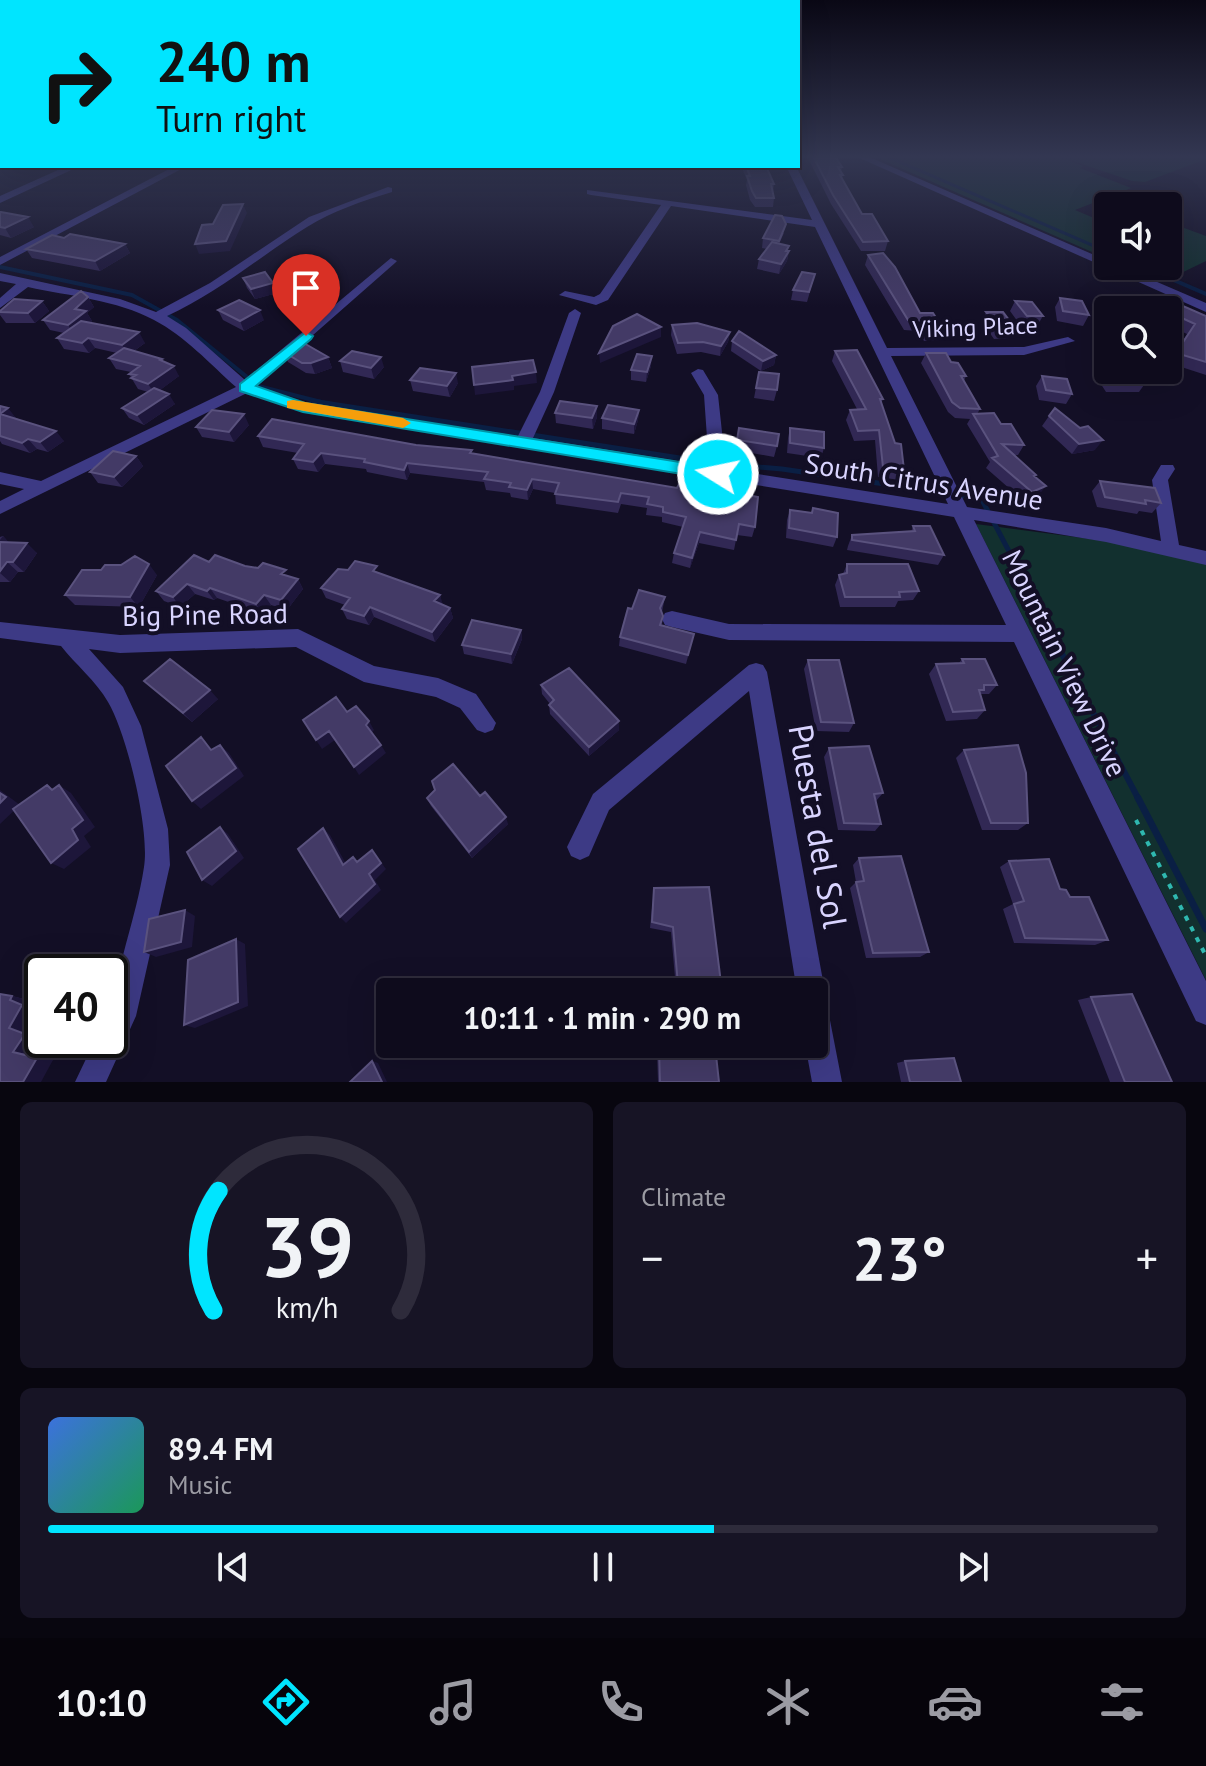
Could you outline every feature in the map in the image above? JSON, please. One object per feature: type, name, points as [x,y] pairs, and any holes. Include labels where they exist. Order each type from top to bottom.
[{"type":"street","points":[[0,262],[105,206]]},
{"type":"street","points":[[157,316],[219,284],[303,225],[342,206]]},
{"type":"street","points":[[565,295],[596,301],[604,297],[665,206]]},
{"type":"street","points":[[686,206],[819,224]]},
{"type":"street","name":"Mountain View Drive","points":[[811,206],[1206,1011]]},
{"type":"street","points":[[974,206],[1094,259]]},
{"type":"street","points":[[0,508],[246,388],[391,261]]},
{"type":"street","name":"South Citrus Avenue","points":[[0,277],[120,303],[157,316],[181,331],[246,388],[303,407],[1106,535],[1206,558]]},
{"type":"street","points":[[1141,280],[1206,308]]},
{"type":"street","points":[[0,304],[26,282]]},
{"type":"street","points":[[524,441],[547,392],[575,313]]},
{"type":"street","name":"Viking Place","points":[[882,352],[1024,351],[1068,341]]},
{"type":"street","points":[[698,373],[711,395],[718,474]]},
{"type":"street","points":[[1167,469],[1160,480],[1171,550]]},
{"type":"street","points":[[0,478],[41,487]]},
{"type":"street","points":[[672,619],[729,632],[1019,634]]},
{"type":"street","name":"Big Pine Road","points":[[0,630],[120,644],[298,638],[371,675],[438,688],[468,701],[485,723]]},
{"type":"street","points":[[68,640],[115,694],[133,733],[156,829],[157,865],[122,1016],[90,1082]]},
{"type":"street","name":"Puesta del Sol","points":[[580,847],[601,802],[756,672],[809,978]]},
{"type":"street","points":[[823,1058],[827,1082]]},
{"type":"path","points":[[1133,814],[1206,956]]},
{"type":"green space","points":[[988,206],[1084,206],[1075,210],[1094,218],[1094,253]]},
{"type":"green space","points":[[1182,227],[1206,236],[1206,261],[1182,273]]},
{"type":"green space","points":[[976,524],[1106,541],[1206,564],[1206,980]]},
{"type":"building","points":[[222,206],[242,206],[226,241],[195,244],[202,225],[213,224]]},
{"type":"building","points":[[840,206],[858,206],[862,214],[872,214],[888,241],[863,242]]},
{"type":"building","points":[[0,212],[28,217],[5,228],[0,227]]},
{"type":"building","points":[[775,215],[782,216],[786,224],[779,241],[763,238]]},
{"type":"building","points":[[70,234],[125,244],[95,261],[26,249],[52,235],[64,238]]},
{"type":"building","points":[[772,242],[789,246],[781,264],[759,259]]},
{"type":"building","points":[[883,253],[895,267],[920,313],[933,313],[944,330],[929,331],[922,321],[908,320],[868,255]]},
{"type":"building","points":[[265,272],[273,283],[251,289],[243,278]]},
{"type":"building","points":[[802,272],[815,274],[809,292],[793,290]]},
{"type":"building","points":[[81,291],[88,297],[75,309],[86,311],[68,325],[43,320]]},
{"type":"building","points":[[1060,298],[1082,301],[1089,315],[1063,311]]},
{"type":"building","points":[[14,299],[42,301],[28,313],[0,312]]},
{"type":"building","points":[[239,300],[260,310],[240,321],[218,310]]},
{"type":"building","points":[[1015,301],[1032,302],[1043,316],[1027,316]]},
{"type":"building","points":[[1182,306],[1206,316],[1206,362],[1182,355],[1182,344],[1195,324],[1182,318]]},
{"type":"building","points":[[986,312],[1003,312],[1015,328],[999,328]]},
{"type":"building","points":[[637,314],[661,327],[599,353],[613,326]]},
{"type":"building","points":[[81,321],[139,332],[122,345],[88,338],[82,343],[57,338]]},
{"type":"building","points":[[697,323],[730,332],[721,346],[703,342],[678,343],[672,325]]},
{"type":"building","points":[[739,331],[776,355],[763,361],[732,341]]},
{"type":"building","points":[[302,342],[328,357],[302,363],[284,352]]},
{"type":"building","points":[[124,348],[162,359],[174,366],[148,384],[131,378],[136,375],[129,374],[140,366],[109,358]]},
{"type":"building","points":[[857,350],[883,399],[880,399],[895,443],[901,444],[904,470],[883,467],[879,430],[858,431],[850,410],[866,409],[835,351]]},
{"type":"building","points":[[352,351],[381,357],[371,368],[340,361]]},
{"type":"building","points":[[926,353],[946,353],[951,362],[958,363],[966,376],[961,376],[980,409],[960,408],[952,402]]},
{"type":"building","points":[[637,354],[652,356],[647,372],[631,370]]},
{"type":"building","points":[[533,360],[536,372],[512,376],[513,380],[474,385],[472,367]]},
{"type":"building","points":[[420,368],[456,373],[447,386],[410,380]]},
{"type":"building","points":[[759,372],[779,374],[777,390],[756,388]]},
{"type":"building","points":[[1042,376],[1067,379],[1072,394],[1046,390]]},
{"type":"building","points":[[154,388],[169,394],[137,415],[122,408]]},
{"type":"building","points":[[560,401],[597,406],[592,418],[555,413]]},
{"type":"building","points":[[608,405],[639,410],[634,424],[602,418]]},
{"type":"building","points":[[1055,408],[1080,428],[1088,426],[1103,440],[1079,444],[1049,416]]},
{"type":"building","points":[[212,410],[244,414],[229,432],[196,427]]},
{"type":"building","points":[[994,413],[1001,424],[1011,424],[1024,445],[1002,444],[1046,486],[1032,492],[992,458],[998,456],[973,414]]},
{"type":"building","points":[[0,414],[56,431],[40,442],[28,439],[22,443],[0,436]]},
{"type":"building","points":[[272,419],[416,445],[472,450],[470,453],[677,488],[679,484],[690,486],[690,491],[721,496],[722,490],[758,497],[755,527],[739,524],[736,540],[700,532],[692,558],[674,553],[686,517],[663,512],[663,507],[647,504],[649,497],[621,493],[618,502],[555,494],[559,483],[532,479],[527,490],[509,487],[511,483],[484,479],[488,472],[407,463],[404,470],[364,462],[365,459],[321,453],[313,462],[293,459],[304,444],[258,436]]},
{"type":"building","points":[[739,428],[779,434],[777,446],[737,440]]},
{"type":"building","points":[[790,428],[824,432],[824,448],[790,443]]},
{"type":"building","points":[[113,451],[136,456],[114,477],[90,472]]},
{"type":"building","points":[[1100,481],[1155,488],[1161,503],[1145,500],[1146,504],[1105,497]]},
{"type":"building","points":[[813,508],[838,513],[837,537],[789,528],[790,510],[812,513]]},
{"type":"building","points":[[913,526],[930,526],[944,555],[852,540],[852,535],[915,531]]},
{"type":"building","points":[[0,542],[27,543],[13,562],[7,562],[0,571]]},
{"type":"building","points":[[194,555],[209,562],[215,555],[258,568],[263,563],[286,570],[281,574],[298,579],[281,600],[264,595],[256,604],[210,588],[207,591],[187,584],[173,597],[156,591]]},
{"type":"building","points":[[135,556],[149,564],[130,597],[65,595],[82,570],[101,570],[105,565],[121,565]]},
{"type":"building","points":[[355,561],[377,566],[373,571],[440,595],[434,601],[450,608],[432,632],[370,607],[364,616],[342,609],[350,598],[321,588],[338,569],[348,570]]},
{"type":"building","points":[[847,564],[908,564],[919,591],[899,592],[900,597],[845,597],[839,575],[847,573]]},
{"type":"building","points":[[639,590],[665,597],[660,608],[663,616],[660,625],[694,634],[688,655],[620,637],[628,608],[632,609]]},
{"type":"building","points":[[472,620],[521,630],[511,654],[462,645]]},
{"type":"building","points":[[170,659],[210,690],[183,713],[144,681]]},
{"type":"building","points":[[962,659],[985,659],[997,685],[984,685],[984,690],[979,690],[985,710],[953,712],[936,664],[964,663]]},
{"type":"building","points":[[808,660],[839,660],[854,723],[821,722]]},
{"type":"building","points":[[569,668],[619,721],[589,747],[549,705],[554,700],[541,685]]},
{"type":"building","points":[[336,697],[347,712],[356,706],[369,721],[366,725],[381,745],[354,767],[329,731],[316,740],[303,720]]},
{"type":"building","points":[[201,737],[211,750],[220,745],[236,768],[192,801],[166,766]]},
{"type":"building","points":[[1018,745],[1026,773],[1028,823],[991,823],[964,750]]},
{"type":"building","points":[[869,746],[883,793],[874,794],[881,824],[844,823],[829,748]]},
{"type":"building","points":[[453,764],[480,796],[485,792],[506,817],[469,852],[427,798],[435,790],[432,781]]},
{"type":"building","points":[[47,785],[52,790],[59,785],[83,820],[72,829],[78,840],[51,863],[13,809]]},
{"type":"building","points":[[220,827],[236,851],[202,880],[187,852]]},
{"type":"building","points":[[323,828],[343,865],[353,857],[357,862],[372,850],[381,863],[369,874],[375,884],[340,917],[298,849]]},
{"type":"building","points":[[901,856],[929,952],[873,953],[856,882],[864,881],[859,858]]},
{"type":"building","points":[[1049,859],[1060,889],[1066,890],[1070,897],[1089,897],[1108,940],[1025,938],[1014,904],[1024,901],[1009,861]]},
{"type":"building","points":[[709,887],[720,978],[677,978],[673,927],[652,922],[654,888]]},
{"type":"building","points":[[185,910],[181,942],[144,952],[149,919]]},
{"type":"building","points":[[236,939],[238,1002],[184,1025],[188,960]]},
{"type":"building","points":[[0,994],[12,996],[10,1000],[22,1005],[9,1028],[24,1034],[13,1052],[24,1055],[24,1058],[37,1058],[23,1082],[0,1082]]},
{"type":"building","points":[[1132,994],[1172,1082],[1125,1082],[1091,997]]},
{"type":"building","points":[[659,1058],[716,1058],[719,1082],[660,1082]]},
{"type":"building","points":[[954,1058],[961,1082],[910,1082],[905,1061]]},
{"type":"building","points":[[372,1061],[382,1082],[350,1082]]},
{"type":"waterway","points":[[1003,206],[1094,246]]},
{"type":"waterway","points":[[0,267],[132,295],[177,320],[258,386],[325,403]]},
{"type":"waterway","points":[[1174,280],[1206,294]]},
{"type":"waterway","points":[[312,401],[712,463]]},
{"type":"waterway","points":[[722,464],[782,469],[946,493]]},
{"type":"waterway","points":[[956,495],[981,498],[1023,578]]},
{"type":"waterway","points":[[1021,576],[1139,800]]},
{"type":"waterway","points":[[1138,798],[1206,929]]},
{"type":"slow traffic","points":[[293,404],[403,423]]},
{"type":"route","points":[[306,336],[245,387],[260,395],[303,407],[718,474]]}]
